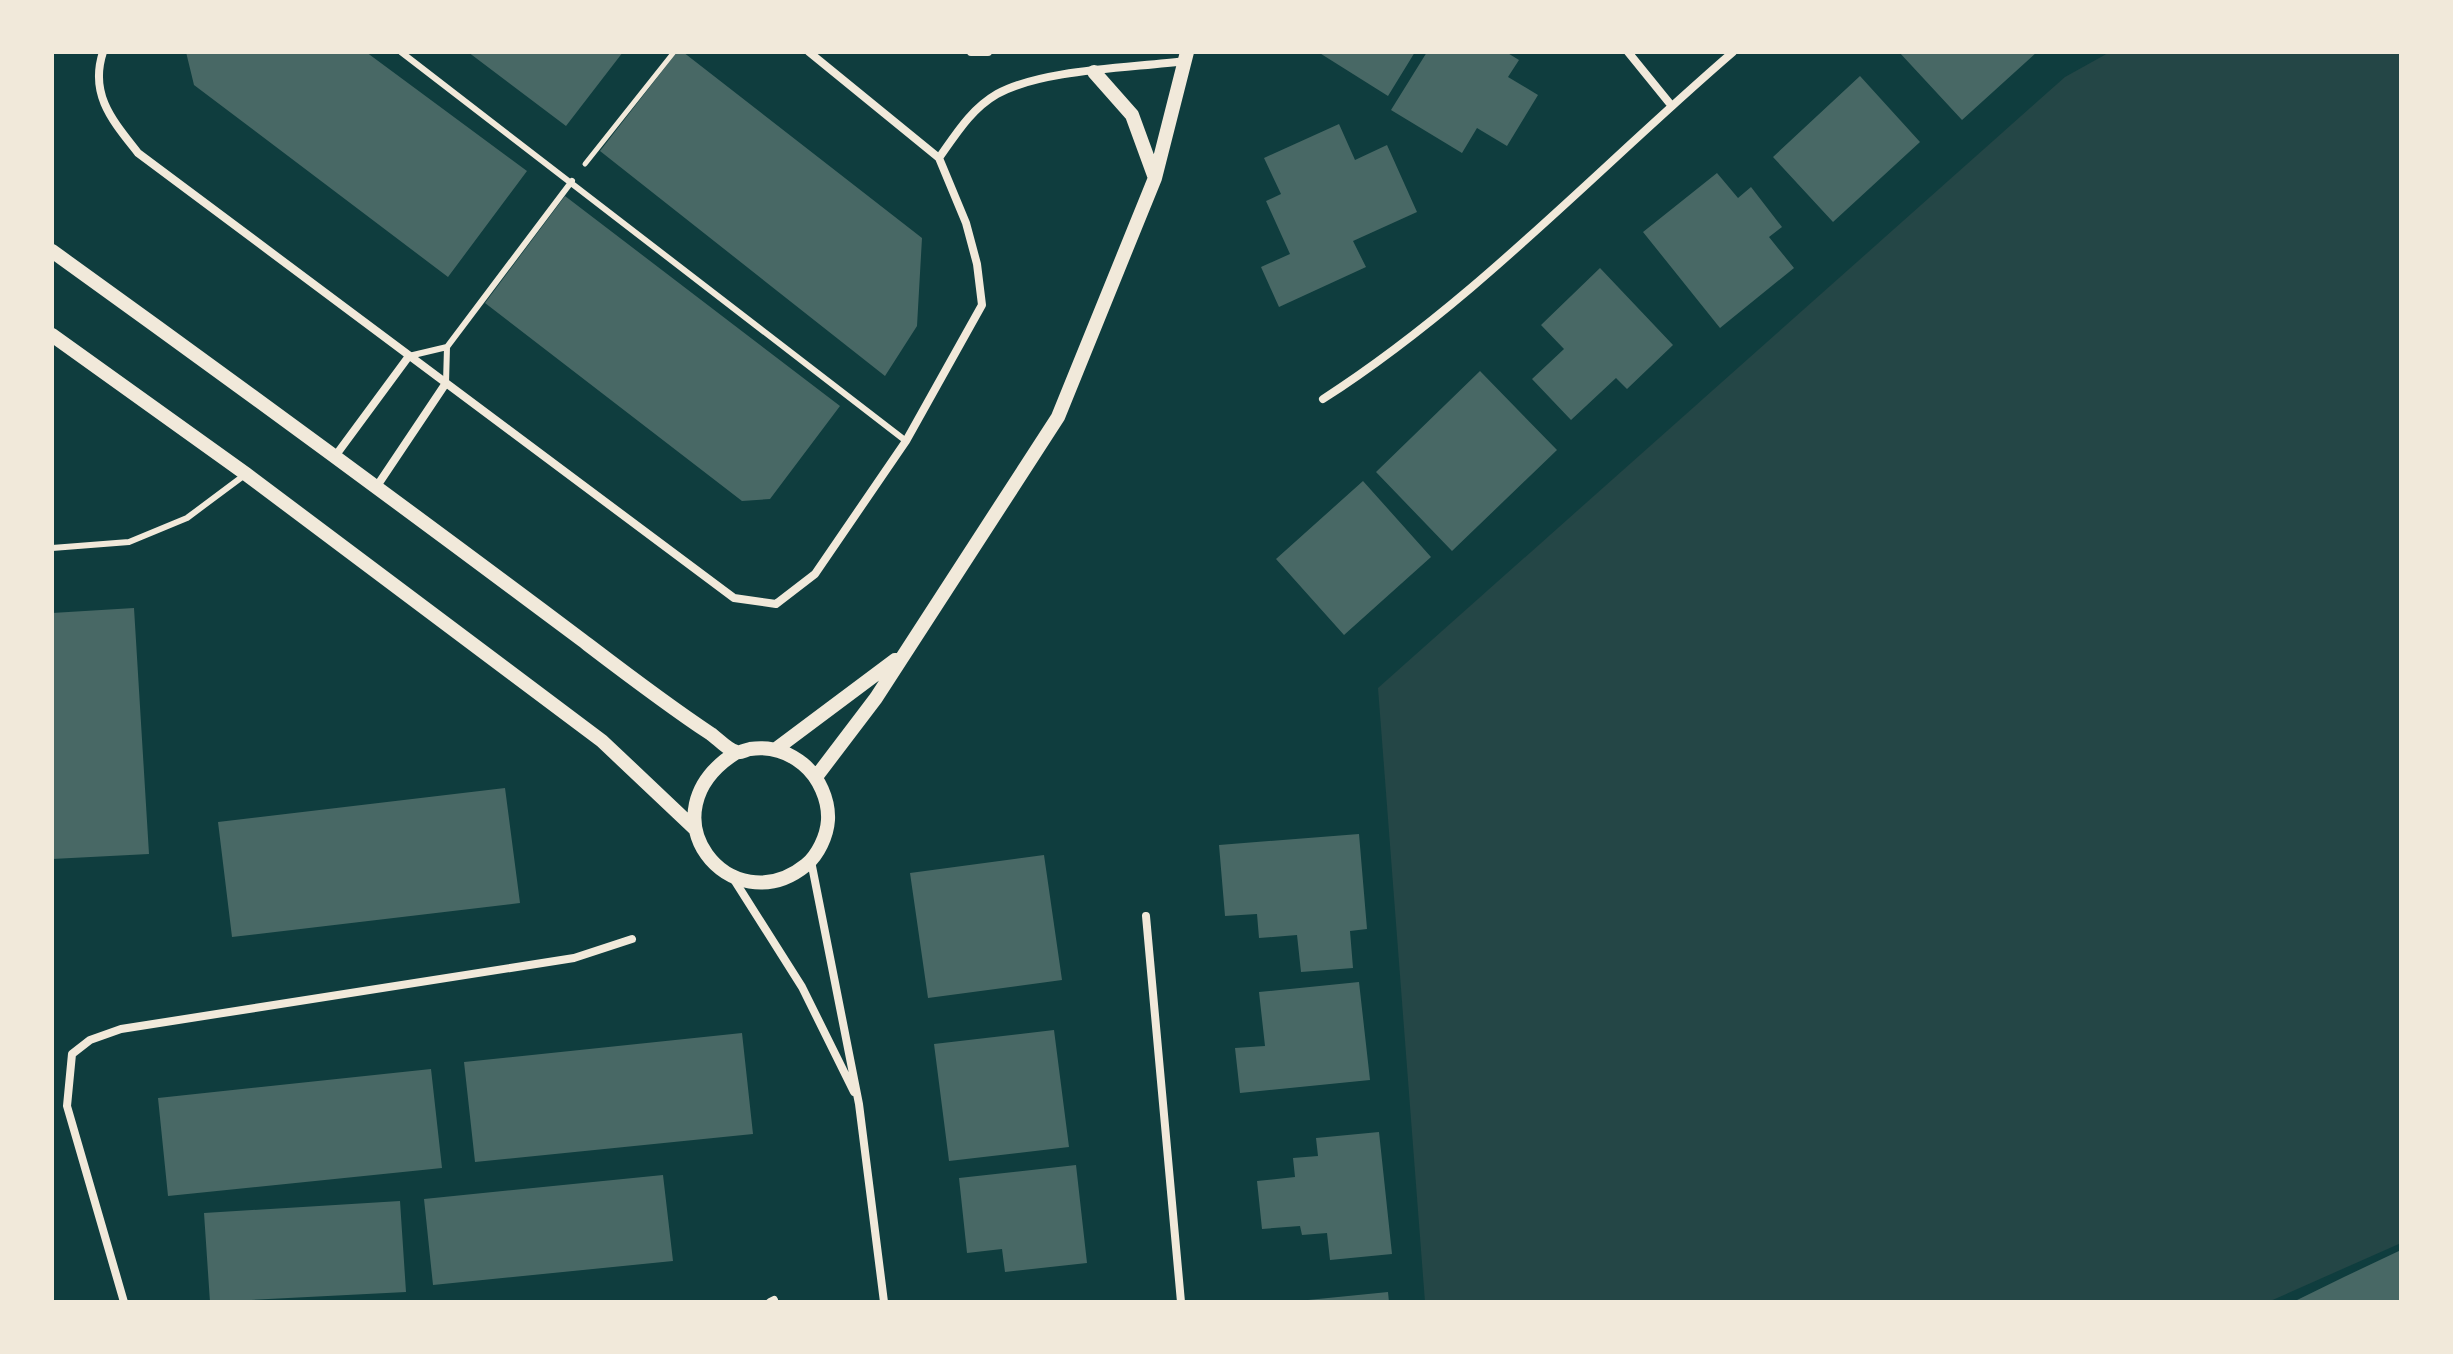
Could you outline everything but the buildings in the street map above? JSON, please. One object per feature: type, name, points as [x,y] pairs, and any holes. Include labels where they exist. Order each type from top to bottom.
[{"type":"street","points":[[103,52],[99,62],[103,108],[138,153],[734,598],[776,604],[815,574],[906,441],[982,305],[977,264],[966,223],[939,158],[809,52]]},
{"type":"street","points":[[971,52],[988,52]]},
{"type":"street","points":[[1628,52],[1671,105]]},
{"type":"street","points":[[1323,399],[1377,364],[1509,255],[1733,52]]},
{"type":"street","points":[[816,777],[876,698],[1058,417],[1155,178],[1186,57],[1038,79],[997,94],[969,117],[939,158]]},
{"type":"street","points":[[1094,72],[1132,115],[1155,178]]},
{"type":"street","points":[[52,251],[336,455],[674,710],[737,752]]},
{"type":"street","points":[[52,335],[246,474],[602,741],[695,829],[709,857],[733,877],[802,987],[859,1104]]},
{"type":"street","points":[[336,455],[409,356]]},
{"type":"street","points":[[377,486],[446,383]]},
{"type":"street","points":[[776,749],[902,654]]},
{"type":"street","points":[[695,829],[694,806],[701,783],[717,765],[737,752],[776,749],[799,761],[816,777],[825,797],[828,820],[823,842],[811,861],[794,874],[775,881],[753,882],[733,877]]},
{"type":"street","points":[[811,861],[859,1104],[884,1302]]},
{"type":"street","points":[[1146,916],[1181,1302]]},
{"type":"street","points":[[124,1302],[67,1106],[72,1054],[90,1040],[121,1029],[574,958],[632,939]]},
{"type":"lane","points":[[401,52],[906,441]]},
{"type":"lane","points":[[446,383],[447,347],[572,181]]},
{"type":"lane","points":[[409,356],[447,347]]},
{"type":"lane","points":[[52,548],[129,542],[187,518],[246,474]]},
{"type":"path","points":[[572,181],[674,52]]},
{"type":"shaded area","points":[[2110,52],[2401,52],[2401,1243],[2268,1302],[1425,1302],[1378,688],[2065,77]]}]
